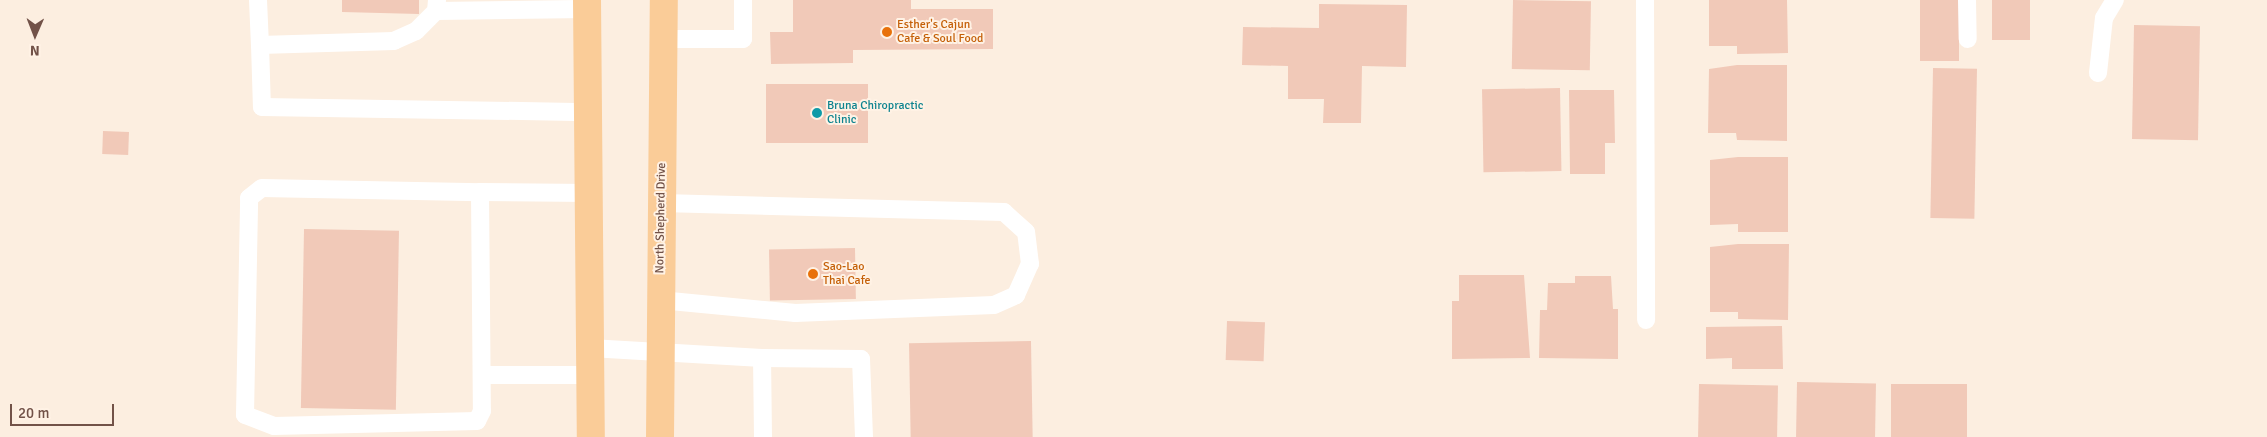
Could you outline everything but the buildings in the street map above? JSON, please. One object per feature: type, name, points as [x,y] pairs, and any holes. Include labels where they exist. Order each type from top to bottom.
[{"type":"main road","name":"North Shepherd Drive","points":[[660,437],[664,0]]},
{"type":"main road","points":[[587,5],[591,437]]},
{"type":"lane","points":[[258,0],[262,107],[589,112]]},
{"type":"lane","points":[[664,39],[743,39],[743,0]]},
{"type":"lane","points":[[1645,0],[1646,320]]},
{"type":"lane","points":[[1967,0],[1968,38]]},
{"type":"lane","points":[[2098,73],[2104,18],[2115,0]]},
{"type":"lane","points":[[260,45],[394,41],[416,31],[436,5],[587,5]]},
{"type":"lane","points":[[480,192],[482,411],[477,421],[467,424],[274,426],[245,415],[249,198],[262,188],[590,194]]},
{"type":"lane","points":[[660,300],[795,313],[994,305],[1016,295],[1030,264],[1026,232],[1004,212],[662,203]]},
{"type":"lane","points":[[590,348],[762,358],[861,359],[864,437]]},
{"type":"lane","points":[[762,358],[763,437]]},
{"type":"lane","points":[[482,374],[590,375]]},
{"type":"place","name":"Esther's Cajun Cafe & Soul Food","points":[[887,32]]},
{"type":"place","name":"Bruna Chiropractic Clinic","points":[[817,113]]},
{"type":"place","name":"Sao-Lao Thai Cafe","points":[[813,274]]}]
